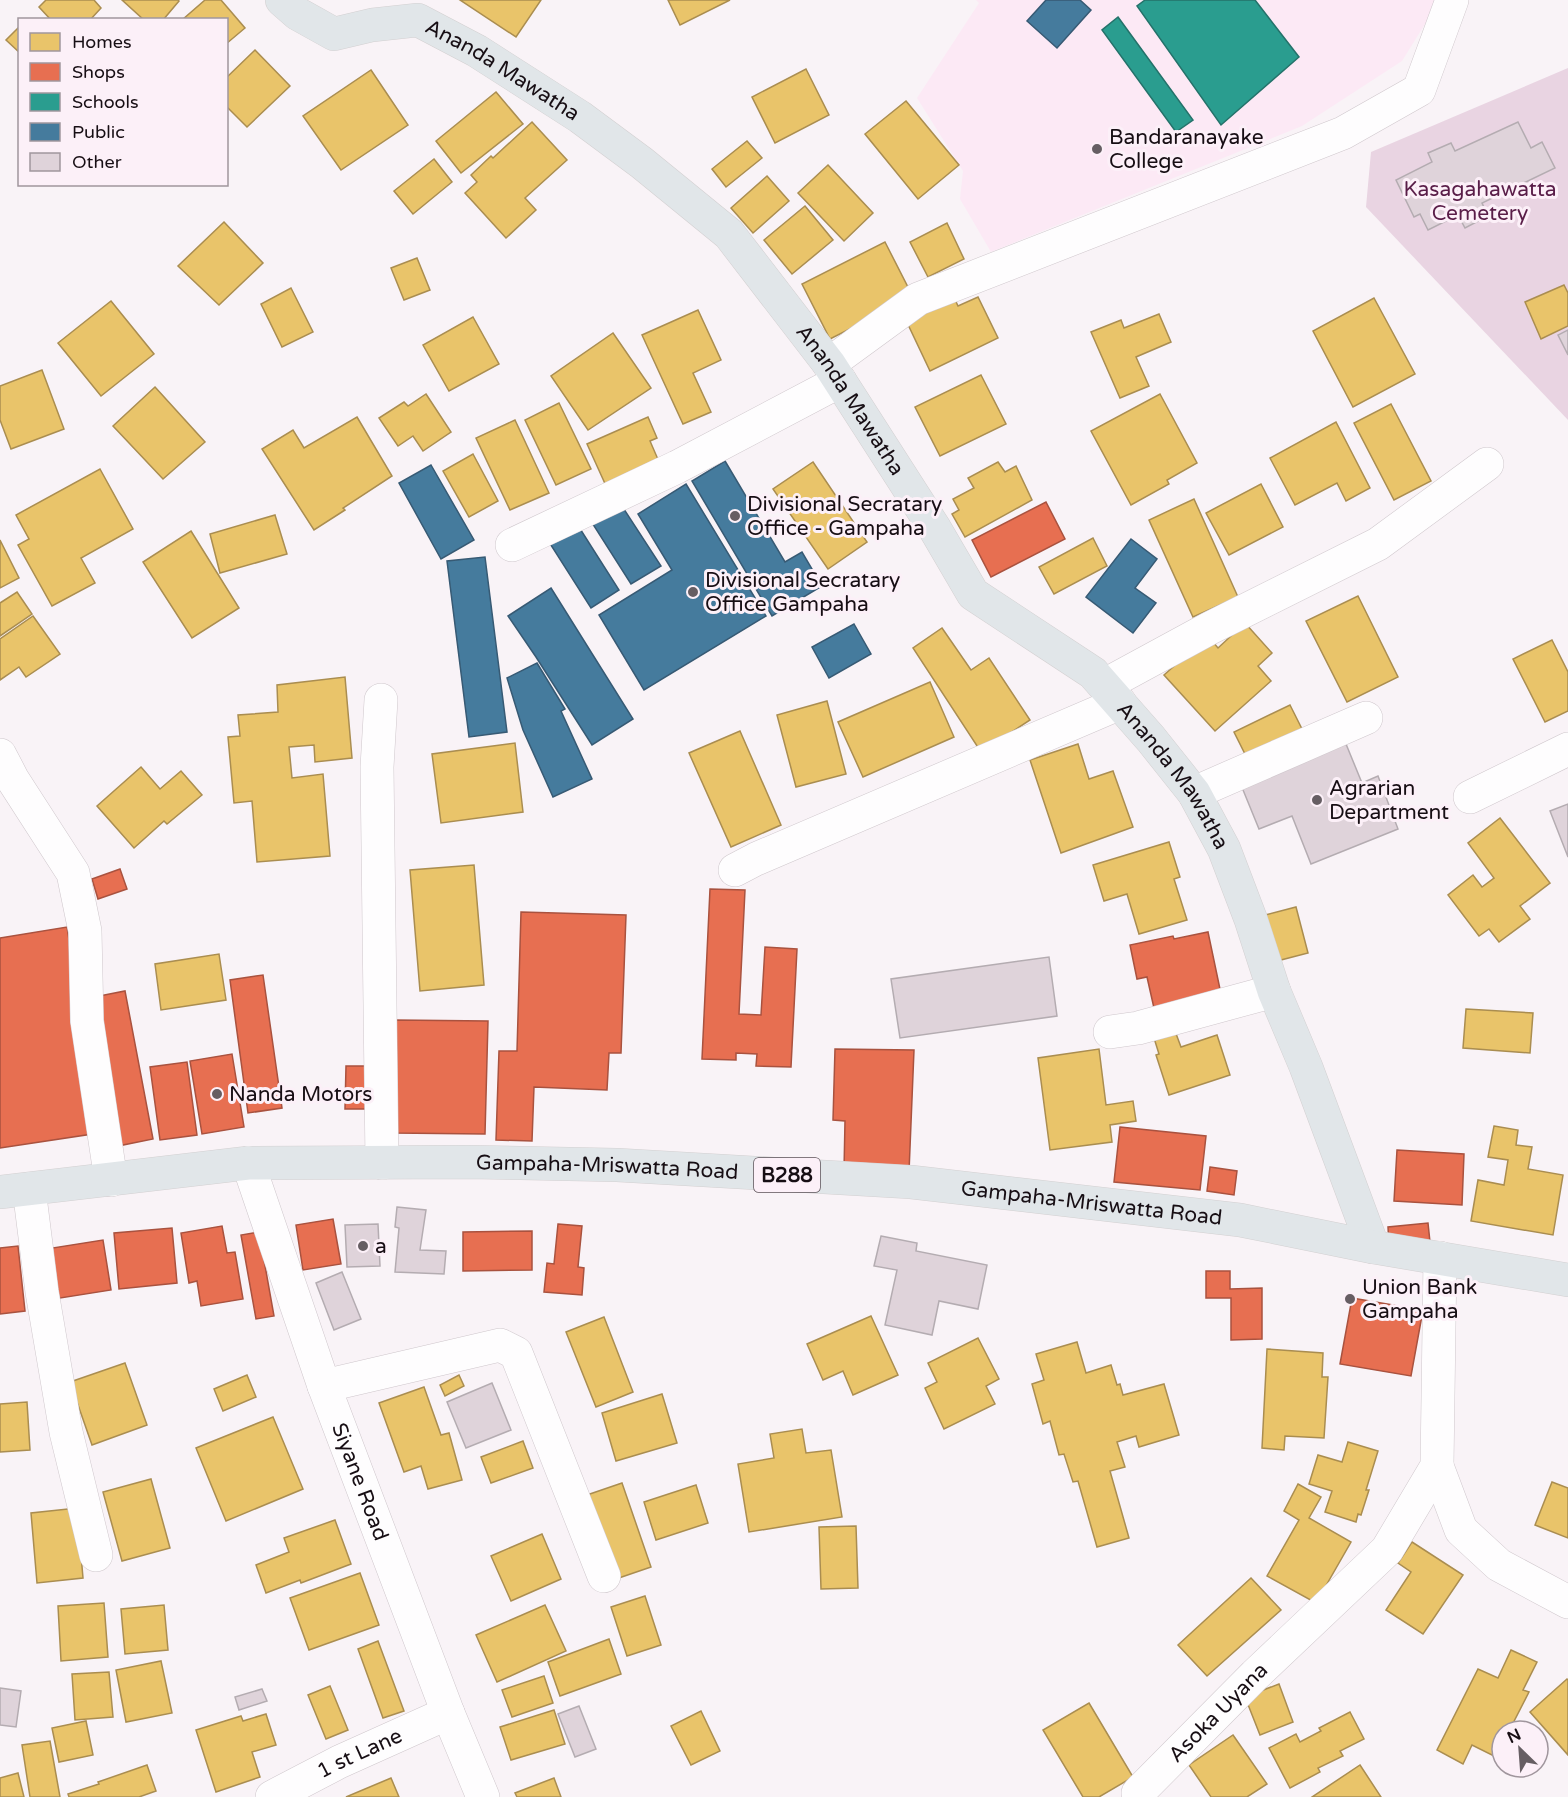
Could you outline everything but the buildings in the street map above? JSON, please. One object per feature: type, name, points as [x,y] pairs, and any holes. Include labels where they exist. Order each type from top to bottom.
[{"type":"main road","name":"Ananda Mawatha","points":[[282,0],[298,14],[334,34],[372,25],[418,20],[477,51],[580,117],[642,163],[729,234],[835,373],[935,529],[973,594],[1093,673],[1151,739],[1194,793],[1224,849],[1251,920],[1274,991],[1306,1067],[1373,1247]]},
{"type":"main road","name":"Gampaha-Mriswatta Road","points":[[15,1191],[248,1163],[468,1162],[617,1165],[911,1182],[1240,1220],[1373,1247],[1568,1280]]},
{"type":"street","points":[[512,545],[677,467],[835,373],[918,298],[1343,133],[1419,90],[1452,0]]},
{"type":"street","points":[[735,870],[1112,694],[1210,628],[1378,544],[1488,465]]},
{"type":"street","points":[[381,700],[377,767],[382,1163]]},
{"type":"street","points":[[1194,793],[1366,718]]},
{"type":"street","points":[[1470,797],[1568,749]]},
{"type":"street","points":[[0,755],[13,780],[73,873],[85,931],[87,1021],[111,1180]]},
{"type":"street","points":[[1110,1032],[1138,1028],[1274,991]]},
{"type":"street","name":"Siyane Road","points":[[248,1163],[324,1386],[448,1713],[483,1797]]},
{"type":"street","points":[[15,1191],[42,1292],[66,1432],[96,1555]]},
{"type":"street","points":[[1440,1258],[1437,1466],[1461,1530],[1499,1565],[1568,1602]]},
{"type":"street","points":[[324,1386],[500,1345],[516,1353],[604,1576]]},
{"type":"street","name":"Asoka Uyana","points":[[1140,1797],[1138,1793],[1387,1550],[1437,1466]]},
{"type":"street","name":"1 st Lane","points":[[272,1797],[339,1762],[448,1713]]},
{"type":"shaded area","name":"Bandaranayake College","points":[[976,0],[1440,0],[1402,61],[1302,126],[991,252],[960,199],[963,171],[917,98],[979,3]]},
{"type":"green space","name":"Kasagahawatta Cemetery","points":[[1568,68],[1568,420],[1366,207],[1371,152]]},
{"type":"place","name":"Bandaranayake College","points":[[1097,149]]},
{"type":"place","name":"Divisional Secratary Office - Gampaha","points":[[735,516]]},
{"type":"place","name":"Divisional Secratary Office Gampaha","points":[[693,592]]},
{"type":"place","name":"Agrarian Department","points":[[1317,800]]},
{"type":"place","name":"Nanda Motors","points":[[217,1094]]},
{"type":"place","name":"a","points":[[363,1246]]},
{"type":"place","name":"Union Bank Gampaha","points":[[1350,1299]]}]
